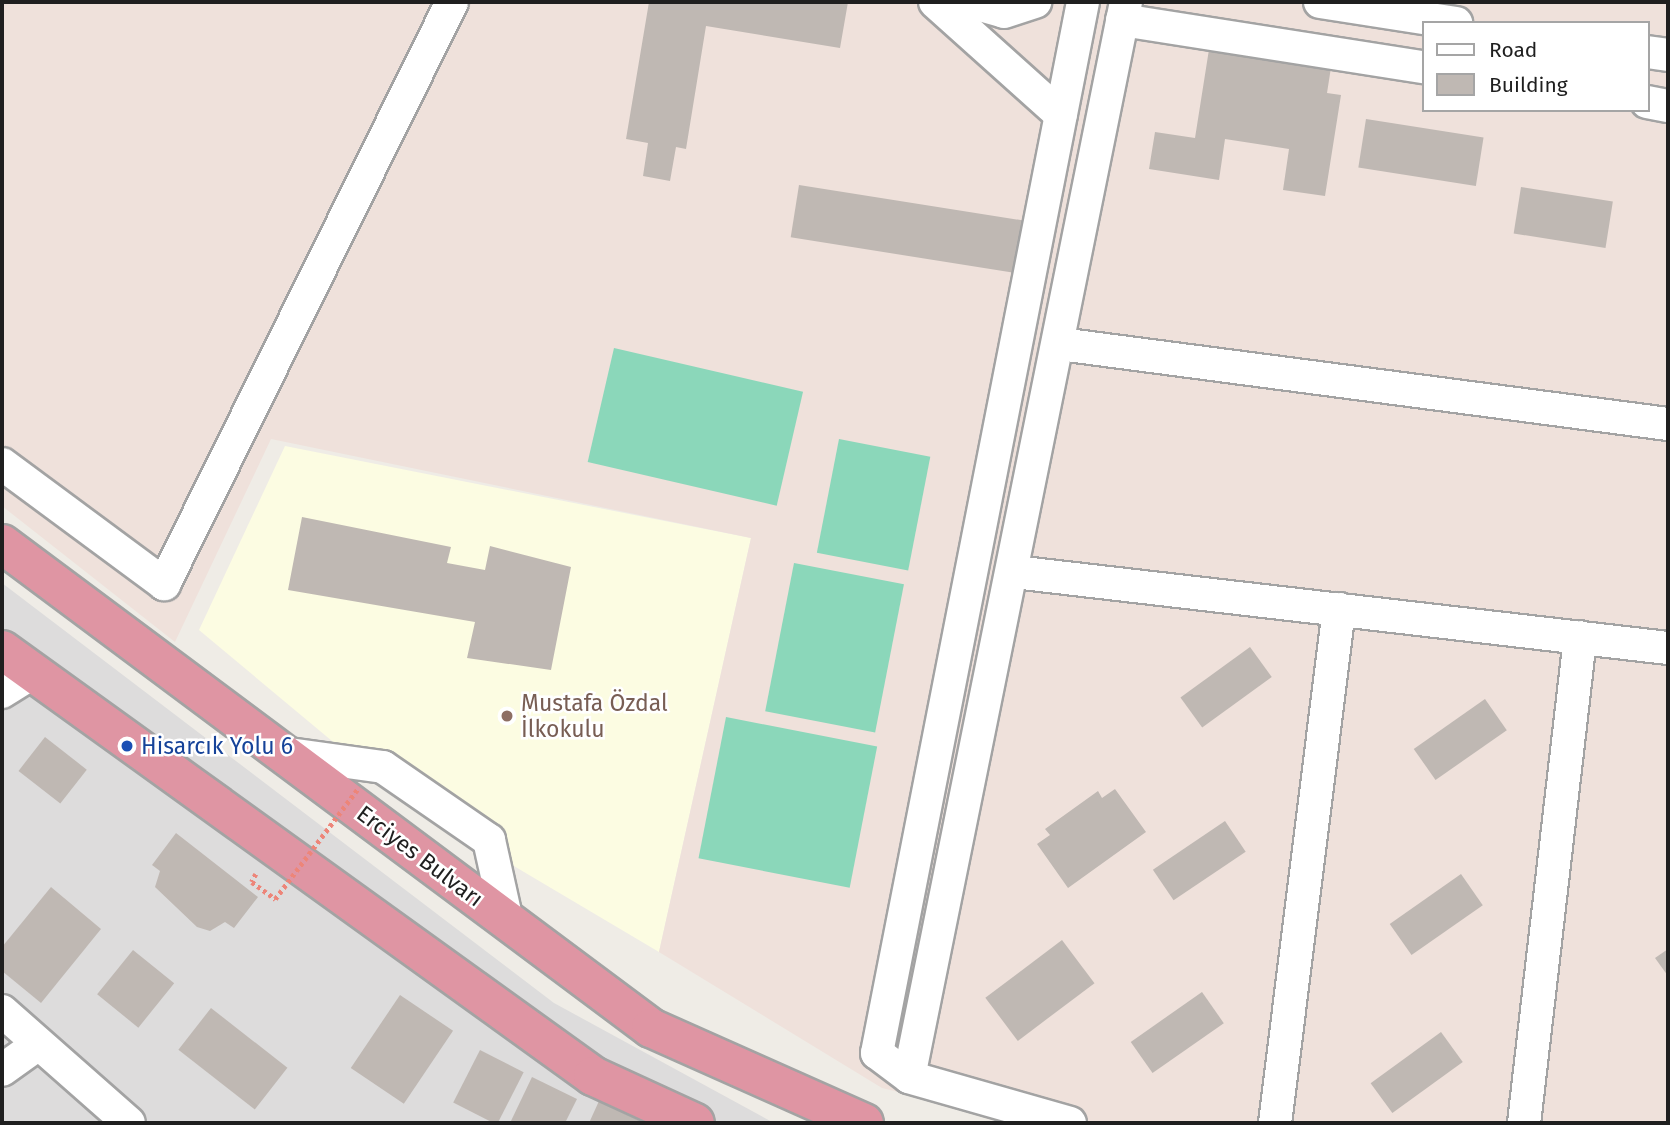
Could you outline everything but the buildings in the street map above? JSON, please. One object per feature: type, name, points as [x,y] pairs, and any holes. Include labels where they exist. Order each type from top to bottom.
[{"type":"highway","name":"Erciyes Bulvarı","points":[[2,544],[651,1028],[864,1123]]},
{"type":"highway","points":[[2,650],[17,682],[593,1076],[695,1123]]},
{"type":"street","points":[[2,464],[164,584],[452,2]]},
{"type":"street","points":[[935,2],[1061,116]]},
{"type":"street","points":[[970,2],[1004,12],[1035,2]]},
{"type":"street","points":[[1070,1123],[909,1077],[877,1053],[1083,2]]},
{"type":"street","points":[[1320,2],[1444,21]]},
{"type":"street","points":[[909,1077],[1060,344],[1124,11],[1422,67]]},
{"type":"street","points":[[1649,52],[1668,55]]},
{"type":"street","points":[[1649,102],[1668,106]]},
{"type":"street","points":[[1060,344],[1668,424]]},
{"type":"street","points":[[1014,572],[1668,648]]},
{"type":"street","points":[[1275,1123],[1339,609]]},
{"type":"street","points":[[1524,1123],[1580,637]]},
{"type":"street","points":[[282,753],[383,767],[489,840],[507,921]]},
{"type":"street","points":[[2,1012],[129,1123]]},
{"type":"street","points":[[2,1070],[37,1045]]},
{"type":"path","points":[[252,882],[275,899],[359,787]]},
{"type":"shaded area","points":[[2,2],[1668,2],[1668,1123],[1023,1123],[882,1088],[659,952],[751,538],[271,439],[175,642],[2,506]]},
{"type":"shaded area","name":"Mustafa Özdal İlkokulu","points":[[285,446],[751,538],[659,952],[404,801],[199,630]]},
{"type":"shaded area","points":[[2,583],[554,1003],[774,1123],[2,1123]]},
{"type":"green space","points":[[614,348],[803,392],[777,506],[588,462]]},
{"type":"green space","points":[[839,439],[930,457],[908,571],[817,553]]},
{"type":"green space","points":[[794,563],[904,584],[875,733],[765,711]]},
{"type":"green space","points":[[726,717],[877,746],[850,888],[699,858]]},
{"type":"place","name":"Mustafa Özdal İlkokulu","points":[[507,716]]},
{"type":"place","name":"Hisarcık Yolu 6","points":[[127,746]]}]
